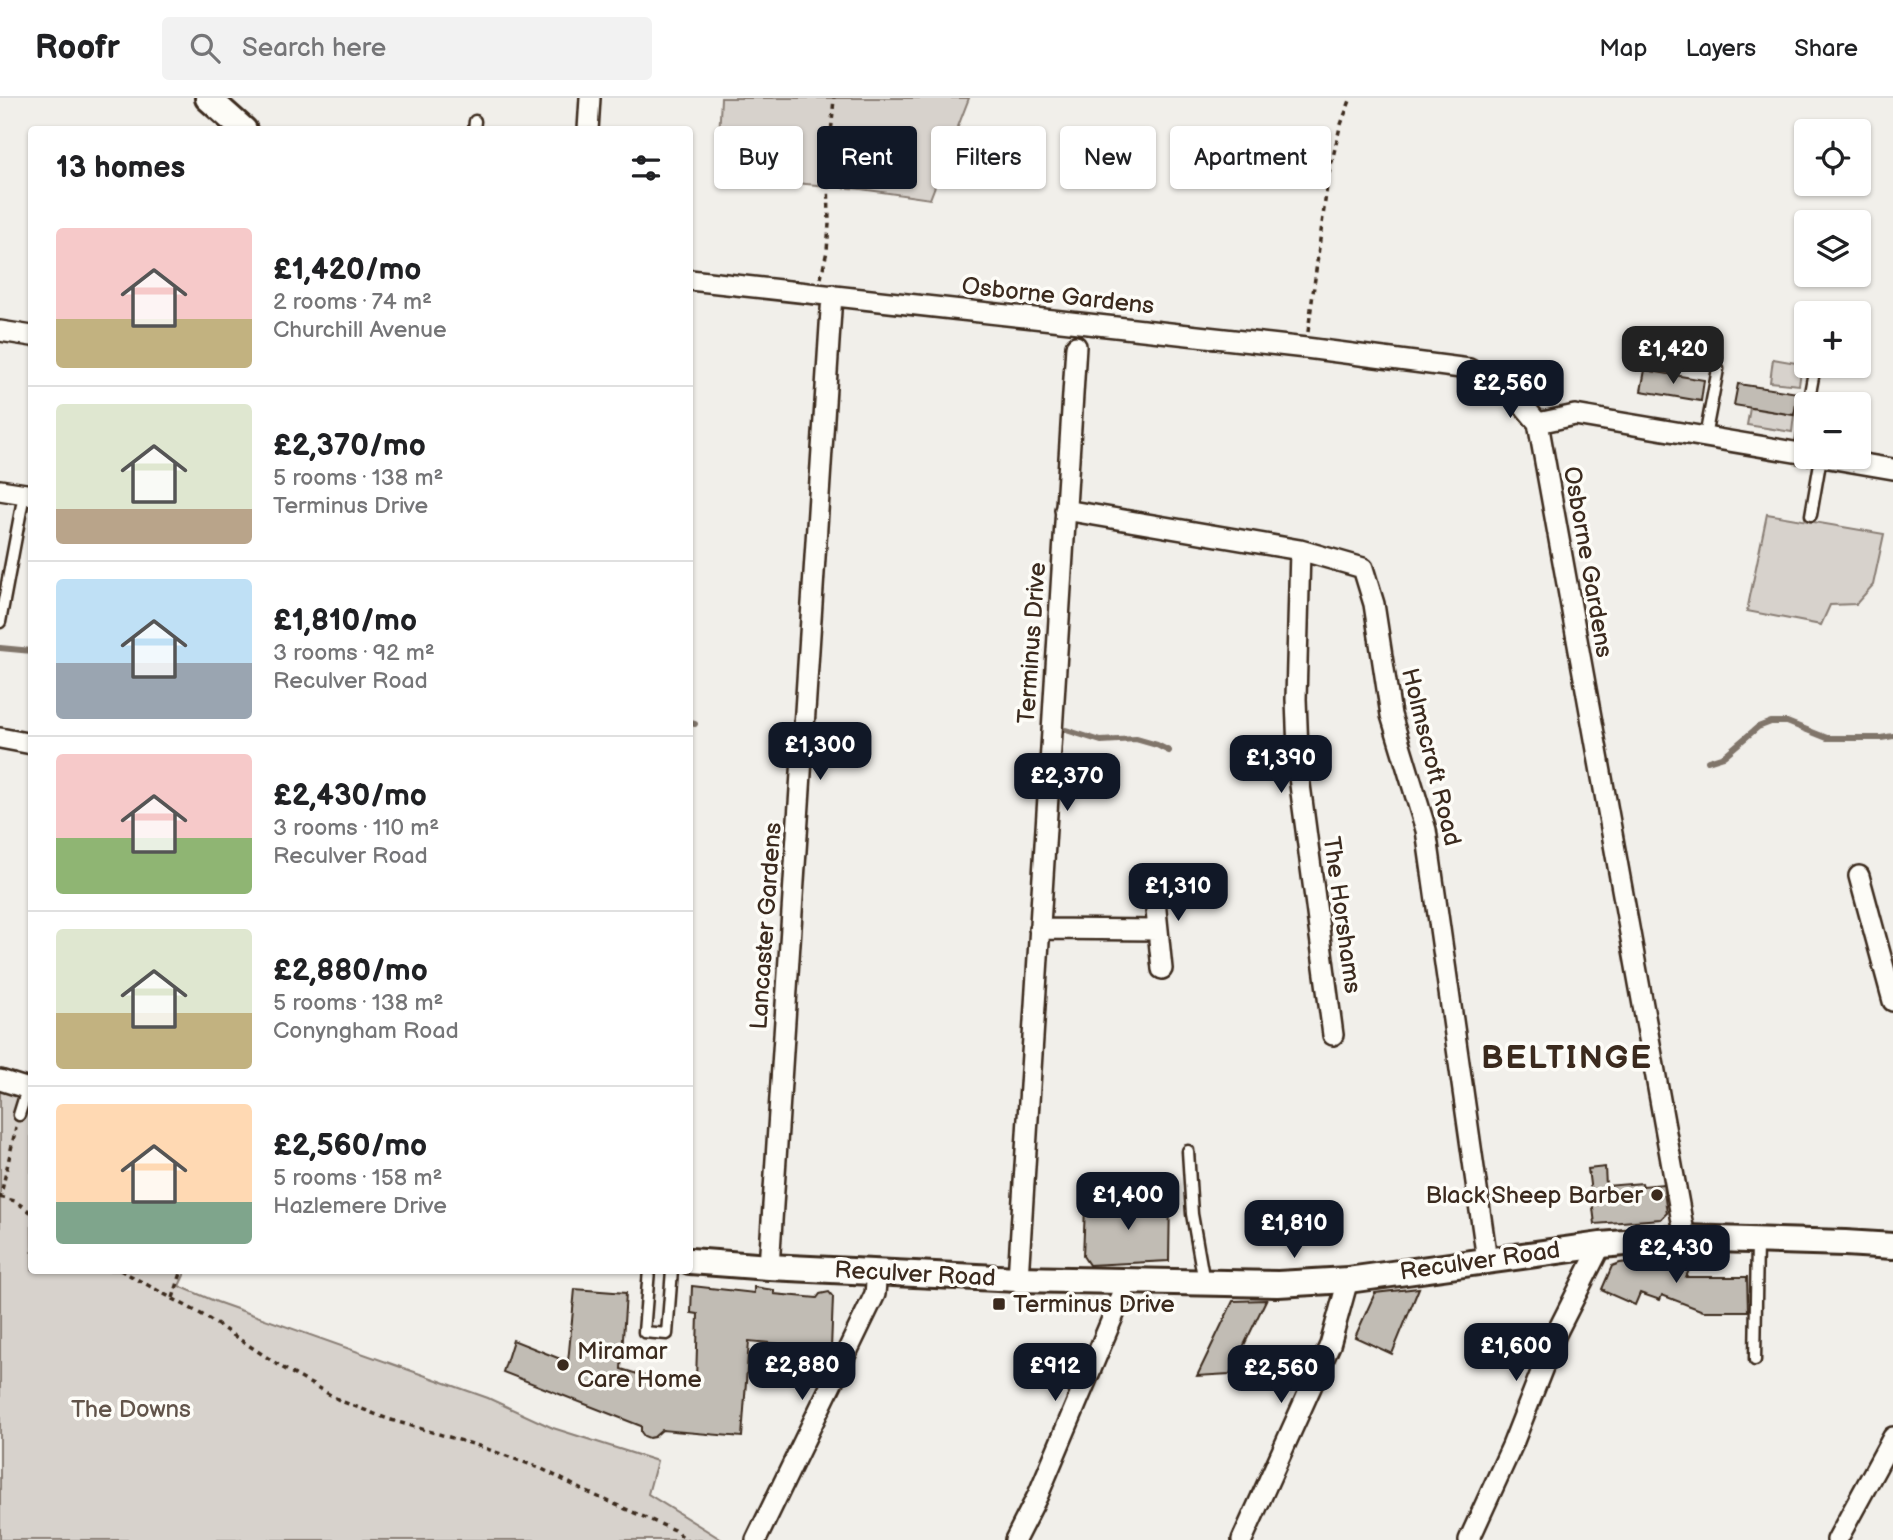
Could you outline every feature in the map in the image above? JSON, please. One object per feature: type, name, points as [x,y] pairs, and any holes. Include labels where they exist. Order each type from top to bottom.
[{"type":"street","points":[[588,126],[590,98]]},
{"type":"street","points":[[210,99],[240,126]]},
{"type":"street","name":"Osborne Gardens","points":[[693,280],[1306,348],[1469,369],[1513,393],[1538,423],[1685,1238]]},
{"type":"street","name":"Lancaster Gardens","points":[[769,1267],[825,295]]},
{"type":"street","points":[[0,331],[28,335]]},
{"type":"street","name":"Terminus Drive","points":[[1018,1279],[1076,346]]},
{"type":"street","points":[[1538,423],[1575,415],[1794,452]]},
{"type":"street","points":[[1871,465],[1893,469]]},
{"type":"street","points":[[0,490],[28,494]]},
{"type":"street","name":"Holmscroft Road","points":[[1065,510],[1300,551],[1363,568],[1374,604],[1391,715],[1426,830],[1487,1260]]},
{"type":"street","name":"The Horshams","points":[[1300,551],[1296,699],[1299,777],[1333,1035]]},
{"type":"street","points":[[0,738],[28,743]]},
{"type":"street","points":[[1859,876],[1893,1001]]},
{"type":"street","points":[[1153,881],[1162,969]]},
{"type":"street","points":[[1039,929],[1158,930]]},
{"type":"street","points":[[0,1080],[28,1089]]},
{"type":"street","name":"Reculver Road","points":[[693,1261],[1018,1279],[1278,1284],[1348,1280],[1601,1245],[1685,1238],[1893,1246]]},
{"type":"street","points":[[1469,1540],[1512,1446],[1556,1335],[1601,1245]]},
{"type":"street","points":[[757,1540],[875,1293],[877,1272]]},
{"type":"street","points":[[1242,1540],[1330,1346],[1348,1280]]},
{"type":"street","points":[[1015,1540],[1038,1495],[1128,1281]]},
{"type":"street","points":[[1837,1540],[1893,1437]]},
{"type":"lane","points":[[1705,437],[1718,369]]},
{"type":"lane","points":[[1811,515],[1820,469]]},
{"type":"lane","points":[[0,622],[28,494]]},
{"type":"lane","points":[[19,1115],[28,1092]]},
{"type":"lane","points":[[1188,1151],[1192,1214],[1205,1283]]},
{"type":"lane","points":[[1755,1360],[1757,1240]]},
{"type":"lane","points":[[649,1274],[643,1332],[667,1334],[672,1274]]},
{"type":"path","points":[[825,295],[822,270],[829,224],[828,172],[834,98]]},
{"type":"path","points":[[1306,348],[1328,178],[1340,127],[1351,98]]},
{"type":"path","points":[[19,1115],[0,1197],[15,1201],[28,1210]]},
{"type":"path","points":[[127,1274],[201,1314],[283,1368],[341,1401],[540,1468],[587,1493],[674,1530],[687,1540]]},
{"type":"path","points":[[173,1299],[181,1274]]},
{"type":"green space","points":[[721,98],[969,98],[958,126],[931,126],[931,189],[934,189],[930,199],[861,189],[917,189],[917,126],[817,126],[817,185],[803,184],[803,126],[720,126]]},
{"type":"green space","points":[[1773,359],[1794,363],[1794,378],[1800,378],[1799,385],[1770,382]]},
{"type":"green space","points":[[1750,408],[1794,415],[1792,432],[1747,425]]},
{"type":"green space","points":[[1767,514],[1884,534],[1873,585],[1856,604],[1830,605],[1821,625],[1747,611]]},
{"type":"green space","name":"The Downs","points":[[0,1089],[28,1096],[28,1274],[185,1274],[179,1286],[217,1302],[488,1398],[553,1428],[657,1461],[648,1494],[722,1540],[0,1540]]},
{"type":"building","points":[[1645,370],[1704,380],[1701,401],[1641,391]]},
{"type":"building","points":[[1738,384],[1794,392],[1794,415],[1734,405]]},
{"type":"building","points":[[1605,1167],[1606,1186],[1663,1184],[1667,1213],[1661,1219],[1595,1224],[1588,1169]]},
{"type":"building","points":[[1139,1195],[1170,1196],[1169,1261],[1089,1265],[1083,1256],[1085,1207],[1108,1208],[1108,1205],[1138,1204]]},
{"type":"building","points":[[1675,1256],[1692,1263],[1686,1277],[1747,1277],[1748,1311],[1703,1311],[1662,1295],[1660,1300],[1640,1293],[1635,1305],[1602,1289],[1612,1266]]},
{"type":"building","name":"Miramar Care Home","points":[[692,1286],[754,1293],[754,1287],[774,1290],[774,1294],[817,1298],[820,1294],[829,1292],[833,1297],[831,1349],[749,1341],[742,1437],[662,1430],[649,1438],[641,1432],[641,1426],[503,1372],[513,1340],[568,1362],[575,1289],[626,1293],[621,1369],[654,1379],[696,1381],[698,1314],[691,1313]]},
{"type":"building","points":[[1419,1288],[1392,1354],[1355,1337],[1375,1293]]},
{"type":"building","points":[[1266,1300],[1230,1374],[1197,1376],[1233,1301]]},
{"type":"waterway","points":[[0,648],[28,651]]},
{"type":"waterway","points":[[1708,761],[1724,756],[1758,727],[1771,722],[1787,722],[1827,738],[1893,736]]},
{"type":"waterway","points":[[1066,730],[1101,741],[1136,739],[1169,751]]},
{"type":"place","name":"Black Sheep Barber","points":[[1657,1195]]},
{"type":"place","name":"Terminus Drive","points":[[999,1304]]},
{"type":"place","name":"Miramar Care Home","points":[[563,1365]]},
{"type":"district","name":"BELTINGE","points":[[1567,1058]]}]
